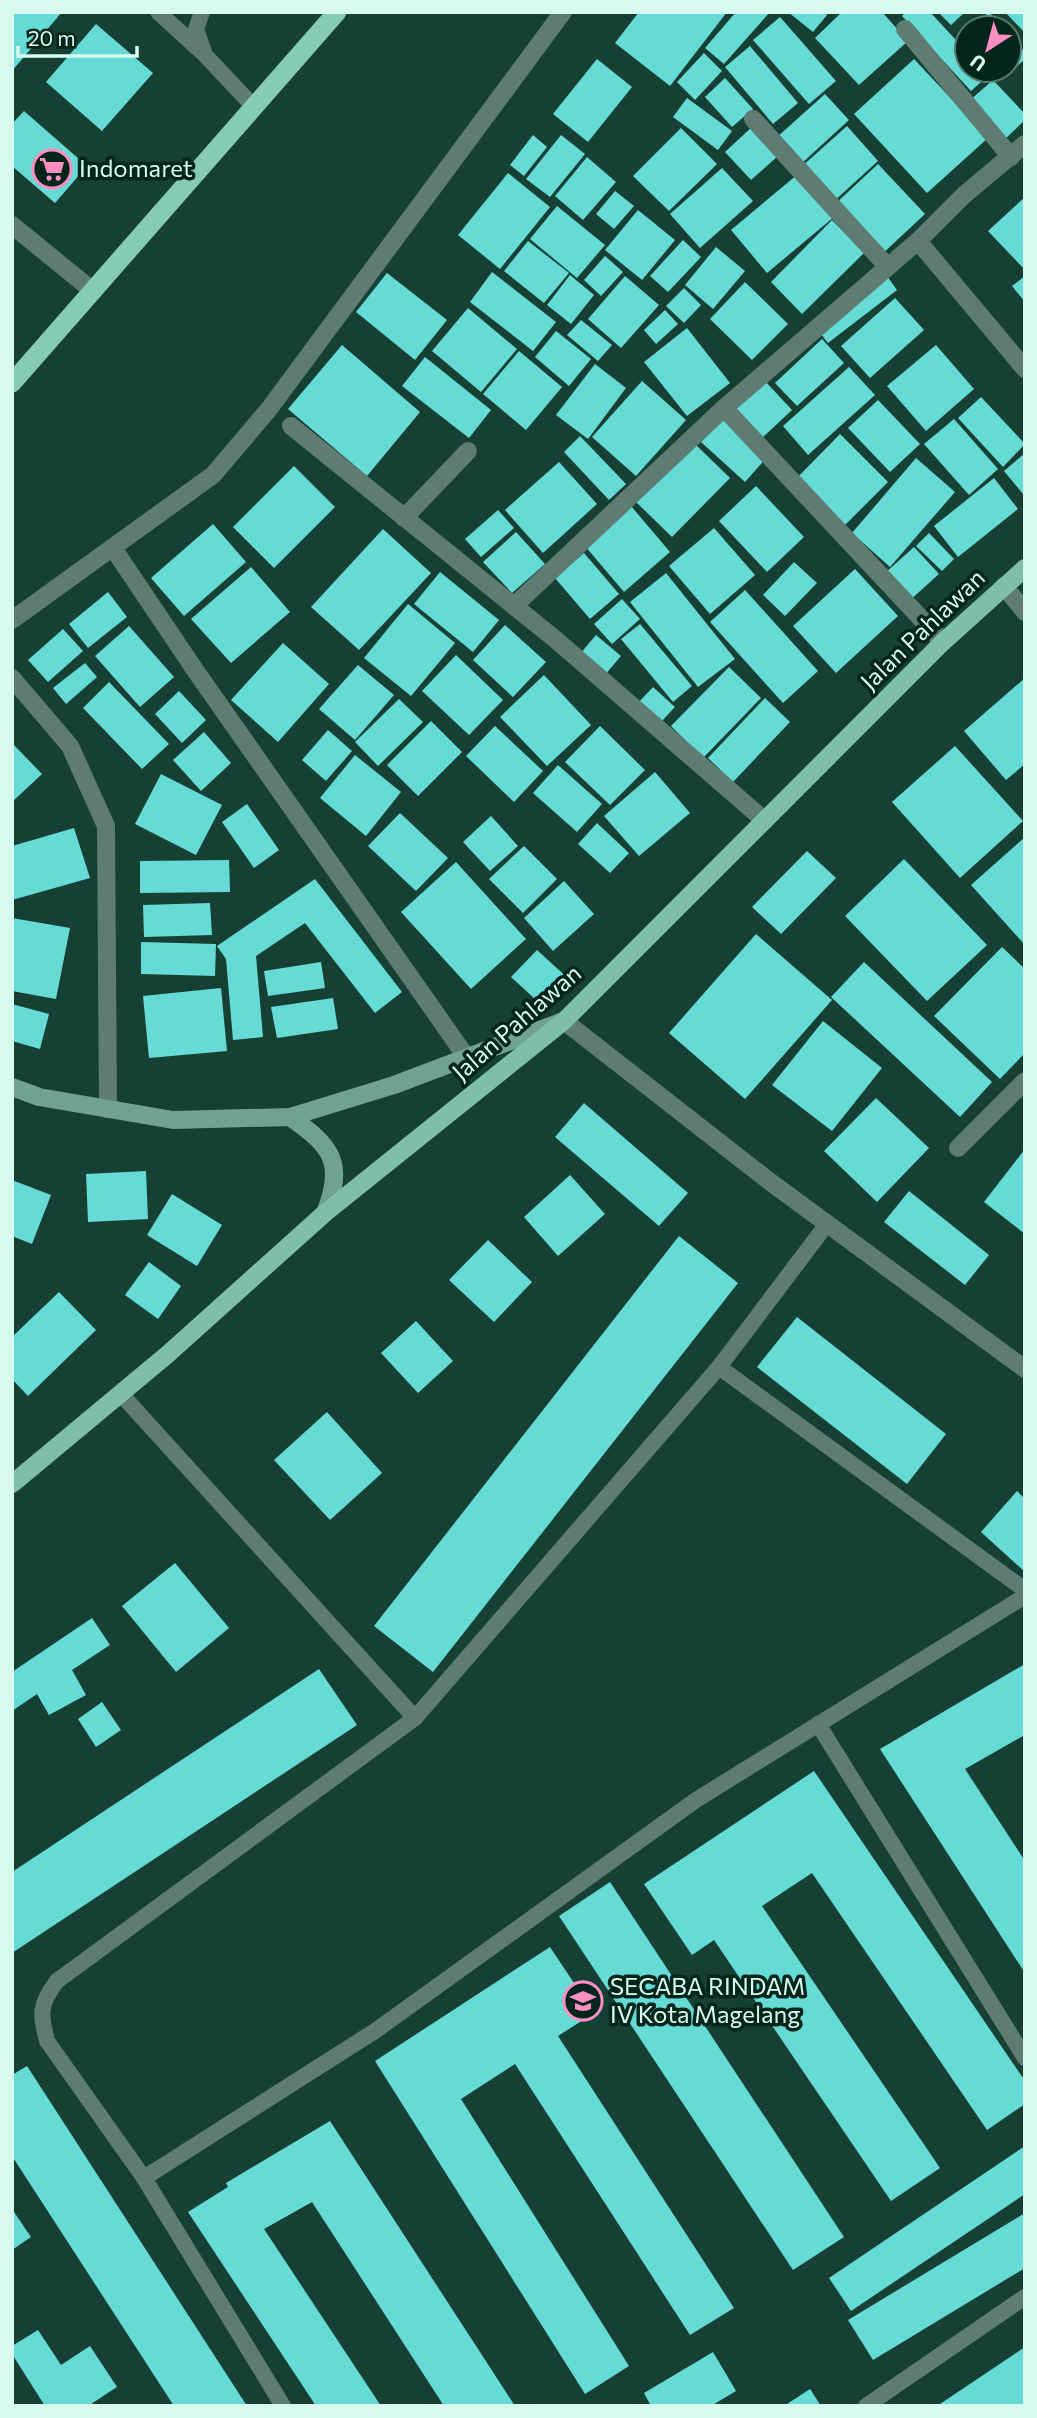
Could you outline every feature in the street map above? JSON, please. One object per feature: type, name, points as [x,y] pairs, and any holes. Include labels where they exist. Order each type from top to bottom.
[{"type":"highway","points":[[12,383],[337,12]]},
{"type":"main road","name":"Jalan Pahlawan","points":[[12,1483],[121,1394],[325,1213],[564,1021],[943,642],[1025,568]]},
{"type":"main road","points":[[12,1087],[39,1097],[173,1120],[290,1117],[394,1085],[564,1021]]},
{"type":"main road","points":[[290,1117],[319,1137],[337,1173],[335,1189],[325,1213]]},
{"type":"street","points":[[12,620],[213,475],[269,409],[563,12]]},
{"type":"street","points":[[905,29],[1011,156]]},
{"type":"street","points":[[753,119],[887,266]]},
{"type":"street","points":[[514,606],[724,408],[918,241],[964,195],[1025,144]]},
{"type":"street","points":[[12,225],[93,291]]},
{"type":"street","points":[[918,241],[1025,369]]},
{"type":"street","points":[[724,408],[943,642]]},
{"type":"street","points":[[290,426],[514,606],[764,820]]},
{"type":"street","points":[[404,518],[468,451]]},
{"type":"street","points":[[113,548],[195,670],[467,1058]]},
{"type":"street","points":[[1004,586],[1025,612]]},
{"type":"street","points":[[12,678],[70,746],[106,826],[108,1109]]},
{"type":"street","points":[[564,1021],[827,1224],[1025,1370]]},
{"type":"street","points":[[958,1148],[1025,1081]]},
{"type":"lane","points":[[158,12],[205,55],[254,107]]},
{"type":"lane","points":[[202,12],[196,29],[205,55]]},
{"type":"lane","points":[[283,2406],[144,2178],[47,2041],[41,2020],[43,2000],[57,1981],[415,1718],[719,1367],[827,1224]]},
{"type":"lane","points":[[719,1367],[1025,1590]]},
{"type":"lane","points":[[121,1394],[415,1718]]},
{"type":"lane","points":[[144,2178],[375,2031],[696,1800],[1025,1596]]},
{"type":"lane","points":[[818,1724],[1025,2058]]},
{"type":"lane","points":[[866,2406],[1025,2297]]},
{"type":"building","points":[[12,12],[62,12],[12,71]]},
{"type":"building","points":[[639,12],[727,12],[670,86],[615,43]]},
{"type":"building","points":[[736,12],[770,12],[724,64],[705,48]]},
{"type":"building","points":[[788,12],[824,12],[827,15],[813,32]]},
{"type":"building","points":[[842,12],[882,12],[908,41],[859,85],[815,38]]},
{"type":"building","points":[[906,12],[930,12],[953,37],[953,71],[902,16]]},
{"type":"building","points":[[938,12],[965,12],[953,14],[951,25]]},
{"type":"building","points":[[1005,12],[1025,12],[1025,33],[1023,14]]},
{"type":"building","points":[[780,17],[836,81],[809,104],[753,40]]},
{"type":"building","points":[[96,24],[153,73],[102,131],[46,82]]},
{"type":"building","points":[[750,46],[798,103],[773,124],[725,67]]},
{"type":"building","points":[[704,53],[722,71],[695,100],[677,82]]},
{"type":"building","points":[[597,59],[632,87],[588,142],[553,114]]},
{"type":"building","points":[[914,59],[988,138],[927,193],[854,114]]},
{"type":"building","points":[[725,78],[753,109],[732,127],[705,97]]},
{"type":"building","points":[[965,84],[979,84],[971,91]]},
{"type":"building","points":[[988,84],[997,84],[1025,114],[1025,120],[1003,141],[968,102]]},
{"type":"building","points":[[825,94],[849,120],[801,164],[776,138]]},
{"type":"building","points":[[687,98],[732,131],[718,150],[673,117]]},
{"type":"building","points":[[24,111],[87,166],[55,203],[12,166],[12,124]]},
{"type":"building","points":[[753,126],[779,155],[751,180],[725,152]]},
{"type":"building","points":[[847,126],[878,161],[832,203],[800,168]]},
{"type":"building","points":[[681,128],[717,164],[669,211],[633,176]]},
{"type":"building","points":[[533,135],[547,147],[524,176],[510,165]]},
{"type":"building","points":[[561,135],[585,154],[550,197],[526,179]]},
{"type":"building","points":[[587,157],[616,182],[583,220],[555,196]]},
{"type":"building","points":[[878,164],[925,214],[880,256],[833,206]]},
{"type":"building","points":[[722,168],[753,201],[700,248],[670,214]]},
{"type":"building","points":[[508,173],[550,207],[500,269],[458,235]]},
{"type":"building","points":[[798,174],[834,217],[767,273],[731,230]]},
{"type":"building","points":[[615,191],[634,206],[614,229],[596,214]]},
{"type":"building","points":[[1025,197],[1025,270],[988,231]]},
{"type":"building","points":[[557,206],[605,245],[577,278],[530,239]]},
{"type":"building","points":[[638,210],[675,240],[642,280],[605,250]]},
{"type":"building","points":[[832,220],[864,253],[802,314],[771,282]]},
{"type":"building","points":[[683,240],[701,257],[668,292],[650,276]]},
{"type":"building","points":[[528,241],[569,273],[544,303],[504,271]]},
{"type":"building","points":[[716,247],[745,271],[713,309],[685,285]]},
{"type":"building","points":[[605,256],[623,272],[601,296],[584,280]]},
{"type":"building","points":[[492,272],[556,322],[533,351],[470,302]]},
{"type":"building","points":[[387,273],[447,320],[415,360],[356,312]]},
{"type":"building","points":[[570,275],[594,295],[571,324],[547,305]]},
{"type":"building","points":[[625,276],[659,305],[621,348],[588,319]]},
{"type":"building","points":[[887,276],[897,290],[828,343],[817,329]]},
{"type":"building","points":[[1025,276],[1025,302],[1012,286]]},
{"type":"building","points":[[745,282],[788,324],[752,360],[710,319]]},
{"type":"building","points":[[684,288],[701,305],[684,323],[666,306]]},
{"type":"building","points":[[895,298],[924,330],[870,378],[841,346]]},
{"type":"building","points":[[468,308],[517,349],[481,392],[432,351]]},
{"type":"building","points":[[665,310],[678,324],[656,344],[644,330]]},
{"type":"building","points":[[581,320],[612,345],[598,361],[567,335]]},
{"type":"building","points":[[687,328],[730,383],[687,416],[644,362]]},
{"type":"building","points":[[556,331],[591,359],[569,386],[535,357]]},
{"type":"building","points":[[822,339],[844,363],[797,406],[775,383]]},
{"type":"building","points":[[342,345],[420,412],[367,476],[288,409]]},
{"type":"building","points":[[936,345],[974,389],[926,431],[887,386]]},
{"type":"building","points":[[519,351],[562,387],[526,430],[483,394]]},
{"type":"building","points":[[425,357],[491,410],[469,438],[402,386]]},
{"type":"building","points":[[595,364],[626,388],[588,439],[556,415]]},
{"type":"building","points":[[849,367],[875,395],[808,455],[783,426]]},
{"type":"building","points":[[642,381],[686,420],[636,476],[592,437]]},
{"type":"building","points":[[765,381],[792,410],[762,438],[734,409]]},
{"type":"building","points":[[981,397],[1025,444],[1003,467],[958,418]]},
{"type":"building","points":[[878,400],[920,444],[890,472],[848,428]]},
{"type":"building","points":[[723,418],[767,457],[745,482],[701,442]]},
{"type":"building","points":[[954,419],[998,469],[969,495],[924,444]]},
{"type":"building","points":[[840,434],[888,482],[842,528],[794,481]]},
{"type":"building","points":[[580,436],[626,484],[609,500],[564,452]]},
{"type":"building","points":[[694,443],[730,478],[672,537],[636,502]]},
{"type":"building","points":[[1025,453],[1025,492],[1023,494],[1004,471]]},
{"type":"building","points":[[916,458],[955,492],[890,567],[852,533]]},
{"type":"building","points":[[559,462],[597,504],[543,553],[505,510]]},
{"type":"building","points":[[294,466],[335,507],[274,568],[233,527]]},
{"type":"building","points":[[994,478],[1018,509],[958,557],[934,526]]},
{"type":"building","points":[[756,486],[804,537],[767,572],[719,521]]},
{"type":"building","points":[[631,506],[670,552],[624,592],[585,546]]},
{"type":"building","points":[[498,510],[514,528],[481,557],[465,539]]},
{"type":"building","points":[[213,524],[246,562],[184,616],[151,578]]},
{"type":"building","points":[[714,528],[755,575],[710,614],[669,566]]},
{"type":"building","points":[[383,529],[431,573],[359,650],[311,607]]},
{"type":"building","points":[[516,532],[545,564],[512,593],[483,562]]},
{"type":"building","points":[[929,533],[954,559],[942,571],[916,546]]},
{"type":"building","points":[[914,547],[939,574],[909,601],[884,574]]},
{"type":"building","points":[[584,553],[619,594],[590,619],[555,578]]},
{"type":"building","points":[[794,562],[817,583],[785,616],[763,595]]},
{"type":"building","points":[[251,567],[290,612],[231,663],[191,619]]},
{"type":"building","points":[[855,569],[898,616],[836,673],[793,626]]},
{"type":"building","points":[[440,572],[499,620],[473,652],[414,604]]},
{"type":"building","points":[[666,573],[735,659],[698,687],[630,602]]},
{"type":"building","points":[[745,590],[818,671],[783,703],[710,622]]},
{"type":"building","points":[[108,592],[127,617],[88,648],[69,624]]},
{"type":"building","points":[[622,599],[640,619],[612,644],[594,624]]},
{"type":"building","points":[[408,604],[455,643],[411,696],[364,658]]},
{"type":"building","points":[[640,624],[692,686],[673,702],[621,639]]},
{"type":"building","points":[[505,625],[546,662],[513,697],[473,660]]},
{"type":"building","points":[[129,626],[174,677],[140,707],[95,656]]},
{"type":"building","points":[[63,629],[83,651],[48,682],[28,660]]},
{"type":"building","points":[[596,635],[621,656],[604,676],[580,654]]},
{"type":"building","points":[[283,643],[329,684],[278,742],[231,700]]},
{"type":"building","points":[[456,655],[503,700],[469,735],[422,691]]},
{"type":"building","points":[[85,663],[97,677],[66,704],[53,688]]},
{"type":"building","points":[[358,665],[394,695],[355,740],[319,709]]},
{"type":"building","points":[[729,667],[761,698],[703,758],[671,726]]},
{"type":"building","points":[[544,675],[591,725],[547,766],[500,717]]},
{"type":"building","points":[[1025,678],[1025,764],[1006,780],[964,731]]},
{"type":"building","points":[[109,682],[169,744],[142,769],[83,708]]},
{"type":"building","points":[[653,687],[675,707],[660,723],[638,703]]},
{"type":"building","points":[[179,691],[206,720],[182,743],[155,714]]},
{"type":"building","points":[[765,698],[790,722],[733,782],[708,758]]},
{"type":"building","points":[[399,699],[423,722],[378,766],[355,742]]},
{"type":"building","points":[[431,721],[462,752],[418,796],[387,765]]},
{"type":"building","points":[[495,726],[543,771],[514,802],[466,756]]},
{"type":"building","points":[[600,726],[645,770],[610,805],[565,762]]},
{"type":"building","points":[[328,730],[352,751],[326,781],[302,760]]},
{"type":"building","points":[[204,732],[231,763],[201,791],[173,760]]},
{"type":"building","points":[[14,745],[42,774],[12,802],[12,747]]},
{"type":"building","points":[[955,746],[1023,821],[960,878],[892,802]]},
{"type":"building","points":[[355,755],[401,792],[366,836],[320,798]]},
{"type":"building","points":[[558,765],[602,804],[577,832],[533,793]]},
{"type":"building","points":[[655,772],[690,813],[639,856],[604,816]]},
{"type":"building","points":[[161,774],[222,805],[196,855],[135,824]]},
{"type":"building","points":[[247,804],[279,850],[254,868],[222,822]]},
{"type":"building","points":[[400,813],[448,858],[416,891],[368,846]]},
{"type":"building","points":[[491,816],[518,846],[490,871],[463,842]]},
{"type":"building","points":[[597,823],[629,853],[610,873],[578,844]]},
{"type":"building","points":[[74,828],[90,878],[12,900],[12,846]]},
{"type":"building","points":[[1025,837],[1025,945],[971,885]]},
{"type":"building","points":[[524,846],[557,879],[523,913],[489,879]]},
{"type":"building","points":[[807,851],[836,878],[781,934],[752,907]]},
{"type":"building","points":[[904,859],[987,945],[927,1001],[845,916]]},
{"type":"building","points":[[229,860],[230,892],[140,893],[140,861]]},
{"type":"building","points":[[456,862],[526,939],[471,989],[401,912]]},
{"type":"building","points":[[315,879],[402,992],[375,1013],[305,923],[256,956],[263,1037],[233,1040],[226,959],[217,946]]},
{"type":"building","points":[[564,881],[594,914],[553,951],[524,918]]},
{"type":"building","points":[[210,903],[212,935],[144,937],[143,905]]},
{"type":"building","points":[[12,918],[70,928],[56,999],[12,991]]},
{"type":"building","points":[[756,934],[832,1000],[745,1099],[669,1033]]},
{"type":"building","points":[[141,942],[216,944],[215,976],[141,974]]},
{"type":"building","points":[[1002,947],[1025,969],[1025,1053],[1000,1079],[934,1016]]},
{"type":"building","points":[[537,950],[572,982],[547,1010],[511,977]]},
{"type":"building","points":[[321,962],[325,988],[268,996],[264,971]]},
{"type":"building","points":[[864,962],[992,1082],[960,1117],[831,997]]},
{"type":"building","points":[[221,988],[227,1051],[149,1058],[143,996]]},
{"type":"building","points":[[333,998],[338,1029],[277,1038],[271,1007]]},
{"type":"building","points":[[12,1004],[49,1014],[40,1049],[12,1041]]},
{"type":"building","points":[[823,1021],[882,1068],[832,1131],[772,1085]]},
{"type":"building","points":[[876,1098],[929,1148],[877,1202],[824,1151]]},
{"type":"building","points":[[584,1103],[688,1193],[659,1226],[555,1137]]},
{"type":"building","points":[[1025,1149],[1025,1234],[984,1202]]},
{"type":"building","points":[[146,1171],[148,1219],[88,1222],[86,1174]]},
{"type":"building","points":[[570,1175],[605,1214],[558,1256],[524,1217]]},
{"type":"building","points":[[12,1180],[51,1195],[32,1244],[12,1236]]},
{"type":"building","points":[[909,1191],[989,1255],[965,1285],[884,1222]]},
{"type":"building","points":[[172,1194],[222,1225],[197,1266],[147,1235]]},
{"type":"building","points":[[679,1236],[738,1283],[433,1672],[374,1626]]},
{"type":"building","points":[[488,1240],[532,1282],[494,1322],[449,1280]]},
{"type":"building","points":[[149,1262],[181,1286],[158,1319],[125,1295]]},
{"type":"building","points":[[59,1292],[96,1330],[28,1396],[12,1379],[12,1337]]},
{"type":"building","points":[[797,1317],[946,1434],[907,1484],[757,1367]]},
{"type":"building","points":[[416,1321],[453,1361],[418,1393],[381,1353]]},
{"type":"building","points":[[327,1412],[382,1473],[330,1520],[274,1460]]},
{"type":"building","points":[[1017,1491],[1025,1499],[1025,1572],[981,1532]]},
{"type":"building","points":[[175,1563],[229,1628],[176,1672],[122,1606]]},
{"type":"building","points":[[92,1618],[110,1645],[72,1670],[86,1695],[49,1715],[37,1694],[12,1711],[12,1672]]},
{"type":"building","points":[[1025,1664],[1025,1740],[1023,1736],[965,1769],[1025,1861],[1025,1973],[880,1749]]},
{"type":"building","points":[[319,1669],[357,1725],[12,1953],[12,1872]]},
{"type":"building","points":[[102,1702],[121,1730],[96,1747],[78,1719]]},
{"type":"building","points":[[814,1771],[1025,2081],[1025,2104],[987,2130],[812,1873],[762,1906],[940,2168],[891,2201],[714,1940],[692,1955],[644,1884]]},
{"type":"building","points":[[610,1882],[844,2237],[793,2270],[559,1916]]},
{"type":"building","points":[[550,1947],[594,2013],[558,2036],[734,2308],[690,2335],[515,2064],[461,2099],[629,2366],[585,2394],[375,2061]]},
{"type":"building","points":[[27,2066],[247,2406],[174,2406],[12,2156],[12,2075]]},
{"type":"building","points":[[330,2121],[515,2406],[444,2406],[312,2202],[264,2229],[381,2406],[316,2406],[188,2212],[228,2187],[226,2183]]},
{"type":"building","points":[[1025,2146],[1025,2194],[851,2311],[829,2278]]},
{"type":"building","points":[[12,2209],[31,2237],[12,2250]]},
{"type":"building","points":[[1025,2213],[1025,2268],[873,2360],[848,2320]]},
{"type":"building","points":[[38,2330],[61,2365],[90,2346],[117,2387],[88,2406],[45,2406],[12,2354],[12,2346]]},
{"type":"building","points":[[1025,2347],[1025,2406],[937,2406]]},
{"type":"building","points":[[713,2352],[736,2391],[711,2406],[651,2406],[644,2393]]},
{"type":"building","points":[[810,2389],[821,2406],[784,2406]]},
{"type":"place","name":"Indomaret","points":[[52,169]]},
{"type":"place","name":"SECABA RINDAM IV Kota Magelang","points":[[583,2001]]}]
